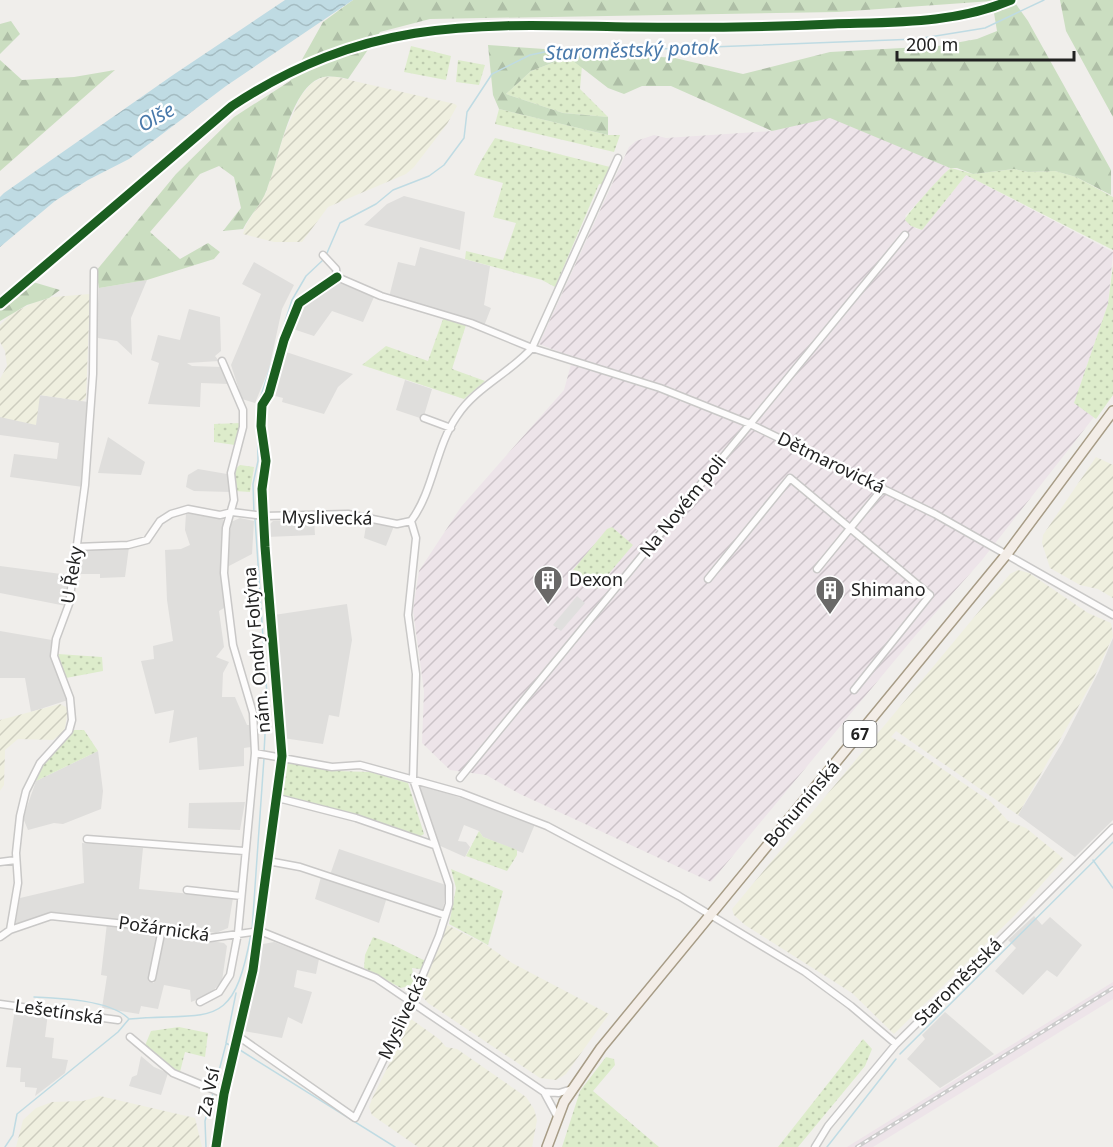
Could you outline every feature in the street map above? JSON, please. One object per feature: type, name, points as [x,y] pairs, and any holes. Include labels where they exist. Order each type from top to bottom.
[{"type":"main road","name":"Bohumínská","points":[[547,1147],[557,1116],[572,1089],[619,1027],[1006,555],[1113,411]]},
{"type":"street","points":[[411,521],[424,500],[456,416],[472,398],[522,359],[532,348],[618,158]]},
{"type":"street","name":"Na Novém poli","points":[[460,778],[905,235]]},
{"type":"street","points":[[326,257],[336,270],[337,277],[381,296],[471,324],[532,348]]},
{"type":"street","name":"U Řeky","points":[[10,930],[18,883],[16,860],[20,816],[26,791],[40,763],[69,731],[72,720],[70,698],[54,656],[56,639],[69,604],[85,485],[93,374],[94,271]]},
{"type":"street","name":"nám. Ondry Foltýna","points":[[236,1044],[253,932],[268,861],[282,756],[267,586],[258,516],[266,461],[261,426],[262,405],[269,393],[284,340],[299,303],[337,277]]},
{"type":"street","name":"Dětmarovická","points":[[532,348],[660,388],[750,424],[883,488],[1113,615]]},
{"type":"street","name":"nám. Ondry Foltýna","points":[[200,1002],[219,992],[230,975],[238,933],[244,851],[260,754],[253,713],[233,645],[224,573],[226,528],[234,500],[231,473],[243,427],[243,410],[222,361]]},
{"type":"street","points":[[424,418],[451,428]]},
{"type":"street","points":[[708,579],[790,478],[930,595],[854,690]]},
{"type":"street","points":[[817,569],[883,488]]},
{"type":"street","name":"Myslivecká","points":[[76,547],[128,544],[147,540],[160,521],[171,514],[188,509],[220,515],[232,512],[258,516],[348,514],[397,524],[411,521],[416,538],[408,615],[417,674],[413,779],[449,885],[445,915],[439,936],[412,1001],[356,1119],[238,1036]]},
{"type":"street","points":[[260,754],[282,756],[332,768],[360,765],[413,779],[547,826],[711,916],[805,972],[851,1006],[896,1044]]},
{"type":"street","points":[[278,798],[356,818],[434,845]]},
{"type":"street","name":"Staroměstská","points":[[815,1147],[828,1126],[896,1044],[1113,828]]},
{"type":"street","points":[[87,839],[244,851]]},
{"type":"street","points":[[0,862],[16,860]]},
{"type":"street","points":[[268,861],[300,867],[445,915]]},
{"type":"street","points":[[187,890],[241,896]]},
{"type":"street","name":"Požárnická","points":[[10,930],[51,916],[162,929],[210,938],[253,932],[376,978],[544,1092]]},
{"type":"street","points":[[152,978],[162,929]]},
{"type":"street","points":[[0,937],[10,930]]},
{"type":"street","name":"Lešetínská","points":[[0,1004],[118,1020]]},
{"type":"street","name":"Za Vsí","points":[[130,1037],[173,1073],[224,1094]]},
{"type":"street","name":"Za Vsí","points":[[216,1147],[224,1094],[236,1044]]},
{"type":"street","points":[[544,1092],[559,1093],[572,1089]]},
{"type":"street","points":[[544,1092],[557,1116]]},
{"type":"shaded area","points":[[830,117],[950,168],[905,216],[916,229],[922,230],[966,175],[1113,252],[1108,304],[1074,403],[1094,417],[982,560],[915,636],[711,882],[520,794],[486,775],[450,770],[422,743],[424,691],[413,610],[419,571],[461,507],[564,390],[573,357],[539,344],[629,147],[636,141],[654,135],[666,138],[772,131]]},
{"type":"shaded area","points":[[404,196],[465,212],[460,250],[364,225],[387,204]]},
{"type":"shaded area","points":[[420,247],[490,266],[484,305],[491,308],[484,326],[389,297],[398,262],[415,266]]},
{"type":"shaded area","points":[[254,262],[294,285],[282,309],[269,369],[255,403],[242,399],[231,365],[261,294],[242,284]]},
{"type":"shaded area","points":[[147,280],[131,318],[132,355],[117,341],[98,338],[96,335],[99,288]]},
{"type":"shaded area","points":[[339,283],[374,297],[363,322],[332,311],[314,336],[290,328],[300,306],[319,291]]},
{"type":"shaded area","points":[[189,309],[220,317],[221,351],[215,356],[219,361],[187,363],[192,366],[222,367],[229,384],[201,383],[200,407],[148,404],[159,363],[151,360],[158,335],[180,340]]},
{"type":"shaded area","points":[[283,351],[353,374],[338,387],[324,414],[282,402],[283,398],[271,395]]},
{"type":"shaded area","points":[[405,380],[432,389],[423,419],[396,410]]},
{"type":"shaded area","points":[[40,395],[88,402],[83,487],[10,477],[14,454],[57,459],[59,443],[0,435],[0,417],[13,419]]},
{"type":"shaded area","points":[[108,437],[145,462],[141,475],[98,473]]},
{"type":"shaded area","points":[[198,469],[227,474],[231,492],[194,491],[186,487],[188,475]]},
{"type":"shaded area","points":[[186,513],[223,519],[224,608],[219,611],[224,647],[216,657],[229,662],[223,673],[222,697],[235,697],[247,725],[250,725],[251,747],[244,748],[244,766],[199,770],[197,737],[169,743],[174,710],[155,714],[141,661],[154,659],[153,646],[173,641],[167,600],[165,550],[181,549],[190,545],[185,530]]},
{"type":"shaded area","points":[[240,518],[254,521],[252,554],[227,567],[231,522]]},
{"type":"shaded area","points":[[314,519],[315,535],[267,537],[267,527],[273,521]]},
{"type":"shaded area","points":[[367,519],[394,526],[386,546],[364,538]]},
{"type":"shaded area","points":[[129,547],[125,577],[100,578],[100,574],[78,574],[82,550]]},
{"type":"shaded area","points":[[0,566],[69,575],[66,606],[0,593]]},
{"type":"shaded area","points":[[577,596],[585,603],[561,631],[553,625]]},
{"type":"shaded area","points":[[347,604],[352,640],[339,717],[329,715],[323,744],[283,738],[274,615]]},
{"type":"shaded area","points":[[0,631],[52,640],[50,653],[68,700],[31,712],[25,678],[0,678]]},
{"type":"shaded area","points":[[1113,638],[1113,820],[1075,857],[1018,815],[1062,743],[1099,671]]},
{"type":"shaded area","points":[[98,751],[103,791],[101,809],[63,824],[54,823],[28,830],[23,818],[36,781]]},
{"type":"shaded area","points":[[418,783],[535,824],[523,853],[483,837],[479,831],[464,825],[458,841],[466,842],[470,847],[465,857],[436,844],[416,787]]},
{"type":"shaded area","points":[[245,802],[240,830],[188,828],[189,803]]},
{"type":"shaded area","points":[[82,843],[143,848],[139,889],[233,898],[228,928],[216,933],[65,913],[51,913],[15,925],[20,898],[84,883]]},
{"type":"shaded area","points":[[339,849],[446,885],[443,912],[330,875]]},
{"type":"shaded area","points":[[321,877],[387,897],[379,923],[315,899]]},
{"type":"shaded area","points":[[1034,916],[1042,925],[1050,917],[1082,945],[1057,977],[1047,970],[1023,995],[995,971],[1016,948],[1008,940]]},
{"type":"shaded area","points":[[107,923],[157,933],[148,981],[154,983],[164,934],[224,943],[227,946],[222,981],[209,995],[191,1002],[190,990],[164,985],[158,1009],[141,1006],[139,1014],[102,1008],[107,976],[101,975]]},
{"type":"shaded area","points":[[274,942],[319,959],[316,974],[297,970],[294,987],[312,992],[302,1024],[288,1017],[282,1038],[244,1031],[263,944]]},
{"type":"shaded area","points":[[1113,982],[1113,999],[873,1147],[847,1147]]},
{"type":"shaded area","points":[[15,1009],[48,1013],[45,1037],[54,1038],[52,1058],[68,1060],[65,1073],[35,1096],[37,1088],[25,1087],[25,1082],[20,1082],[21,1068],[6,1067]]},
{"type":"shaded area","points":[[945,1012],[994,1054],[940,1088],[907,1059],[925,1039],[922,1035]]},
{"type":"shaded area","points":[[141,1056],[154,1067],[168,1073],[161,1095],[129,1086],[132,1077],[137,1075]]},
{"type":"green space","points":[[353,0],[1013,0],[1028,21],[1111,170],[1111,195],[1076,177],[1055,171],[1028,172],[1014,169],[973,174],[950,168],[830,118],[772,131],[671,86],[642,86],[624,94],[608,88],[568,57],[531,71],[506,94],[563,113],[608,117],[608,135],[499,109],[493,95],[488,45],[675,58],[743,74],[830,52],[938,46],[977,39],[997,31],[992,1],[837,12],[430,19],[380,32],[348,79],[323,77],[309,85],[300,97],[286,128],[265,194],[243,229],[223,231],[241,208],[234,177],[219,166],[200,174],[150,232],[180,259],[208,243],[220,252],[214,259],[147,280],[99,288],[96,271],[176,174],[234,117],[290,81],[323,22]]},
{"type":"green space","points":[[1060,0],[1113,0],[1113,117],[1066,31]]},
{"type":"green space","points":[[11,21],[20,34],[0,54],[0,24]]},
{"type":"green space","points":[[411,46],[451,56],[446,80],[404,72]]},
{"type":"green space","points":[[568,57],[582,66],[580,89],[608,117],[563,113],[506,94],[531,71]]},
{"type":"green space","points":[[0,60],[22,80],[74,77],[115,70],[0,171]]},
{"type":"green space","points":[[458,60],[485,65],[479,85],[456,82]]},
{"type":"green space","points":[[324,77],[336,77],[457,106],[447,124],[414,167],[406,174],[328,207],[302,242],[274,242],[243,234],[266,193],[284,135],[301,96],[312,83]]},
{"type":"green space","points":[[499,109],[608,135],[620,135],[614,152],[495,124]]},
{"type":"green space","points":[[495,138],[610,167],[603,185],[599,184],[555,287],[542,280],[465,259],[466,251],[503,260],[516,223],[493,217],[503,183],[474,175]]},
{"type":"green space","points":[[951,168],[973,174],[1014,169],[1028,172],[1055,171],[1076,177],[1113,197],[1113,250],[966,175],[922,230],[911,226],[905,220],[907,216]]},
{"type":"green space","points":[[1113,265],[1113,395],[1096,419],[1074,403],[1108,304]]},
{"type":"green space","points":[[33,282],[60,290],[49,298],[27,305],[0,321],[0,310]]},
{"type":"green space","points":[[90,294],[86,398],[82,401],[40,395],[36,425],[0,417],[0,379],[7,366],[5,351],[0,342],[0,325],[11,314],[33,303],[53,297]]},
{"type":"green space","points":[[443,319],[466,325],[452,369],[485,381],[464,399],[362,365],[386,346],[428,361]]},
{"type":"green space","points":[[241,423],[235,445],[214,442],[214,424]]},
{"type":"green space","points":[[1096,457],[1113,465],[1113,598],[1098,589],[1080,585],[1050,568],[1042,543],[1043,535]]},
{"type":"green space","points":[[240,465],[254,467],[250,492],[235,491],[234,470]]},
{"type":"green space","points":[[612,527],[633,545],[596,589],[573,570],[607,529]]},
{"type":"green space","points":[[1018,570],[1029,573],[1088,613],[1111,623],[1113,636],[1092,682],[1018,815],[896,731],[891,737],[913,749],[991,802],[1008,821],[1026,828],[1064,859],[1015,915],[894,1034],[852,993],[745,925],[734,915],[732,909],[1010,574]]},
{"type":"green space","points":[[58,654],[102,657],[103,671],[66,678]]},
{"type":"green space","points":[[60,704],[68,708],[65,729],[61,734],[53,740],[18,739],[5,750],[4,785],[0,791],[0,720]]},
{"type":"green space","points":[[72,730],[84,730],[98,751],[36,781],[45,761]]},
{"type":"green space","points":[[286,761],[335,771],[370,772],[408,783],[424,834],[419,837],[281,796]]},
{"type":"green space","points":[[479,831],[483,837],[517,850],[517,855],[507,871],[466,856]]},
{"type":"green space","points":[[451,869],[503,891],[488,945],[449,924],[456,888]]},
{"type":"green space","points":[[447,925],[485,944],[512,963],[609,1014],[566,1074],[556,1080],[540,1078],[428,1003],[422,996],[421,989]]},
{"type":"green space","points":[[373,937],[426,961],[421,969],[412,968],[414,979],[412,985],[401,988],[364,968],[365,955]]},
{"type":"green space","points":[[411,1019],[439,1039],[446,1047],[457,1049],[526,1097],[534,1109],[537,1120],[532,1147],[418,1147],[372,1115],[369,1107],[372,1099]]},
{"type":"green space","points":[[179,1027],[208,1033],[205,1057],[185,1052],[180,1072],[154,1058],[144,1048],[151,1031]]},
{"type":"green space","points":[[863,1039],[872,1049],[865,1066],[798,1147],[778,1147]]},
{"type":"green space","points":[[606,1057],[614,1059],[615,1065],[593,1091],[659,1147],[562,1147],[580,1091]]},
{"type":"green space","points":[[100,1096],[195,1118],[202,1147],[16,1147],[23,1120],[36,1108],[52,1102],[83,1101]]},
{"type":"water","name":"Olše","points":[[285,0],[353,0],[226,86],[129,159],[88,180],[55,201],[0,247],[0,197],[4,193]]},
{"type":"waterway","name":"Staroměstský potok","points":[[327,253],[340,223],[376,204],[393,190],[429,176],[444,165],[464,138],[467,112],[492,74],[530,55],[564,48],[579,52],[917,39],[985,28],[1044,0]]},
{"type":"waterway","name":"Staroměstský potok","points":[[254,514],[253,484],[258,461],[257,408],[292,300],[306,276],[323,260]]},
{"type":"waterway","name":"Staroměstský potok","points":[[255,519],[267,696],[264,753]]},
{"type":"waterway","name":"Staroměstský potok","points":[[252,930],[264,758]]},
{"type":"waterway","points":[[900,1054],[1113,842]]},
{"type":"waterway","points":[[1093,860],[1113,888]]},
{"type":"waterway","name":"Staroměstský potok","points":[[5,1147],[13,1135],[17,1114],[118,1032],[129,1019],[200,1015],[215,1011],[227,1002],[236,988],[244,966],[251,934]]},
{"type":"waterway","points":[[231,1046],[226,1043],[236,993]]},
{"type":"waterway","points":[[34,997],[70,999],[97,1004],[109,1007],[128,1018]]},
{"type":"waterway","points":[[215,1086],[226,1044]]},
{"type":"waterway","points":[[240,1050],[395,1147]]},
{"type":"waterway","points":[[827,1147],[896,1059]]},
{"type":"waterway","points":[[206,1147],[205,1121],[213,1093]]},
{"type":"railway","points":[[857,1147],[1113,988]]},
{"type":"cycle path","points":[[0,304],[232,106],[282,77],[330,55],[378,41],[426,32],[474,27],[524,25],[733,27],[901,22],[968,14],[1011,0]]},
{"type":"cycle path","points":[[216,1147],[224,1094],[253,970],[282,756],[265,547],[262,489],[266,461],[261,426],[262,405],[269,394],[284,340],[299,303],[337,277]]},
{"type":"place","name":"Dexon","points":[[548,606]]},
{"type":"place","name":"Shimano","points":[[830,616]]}]
